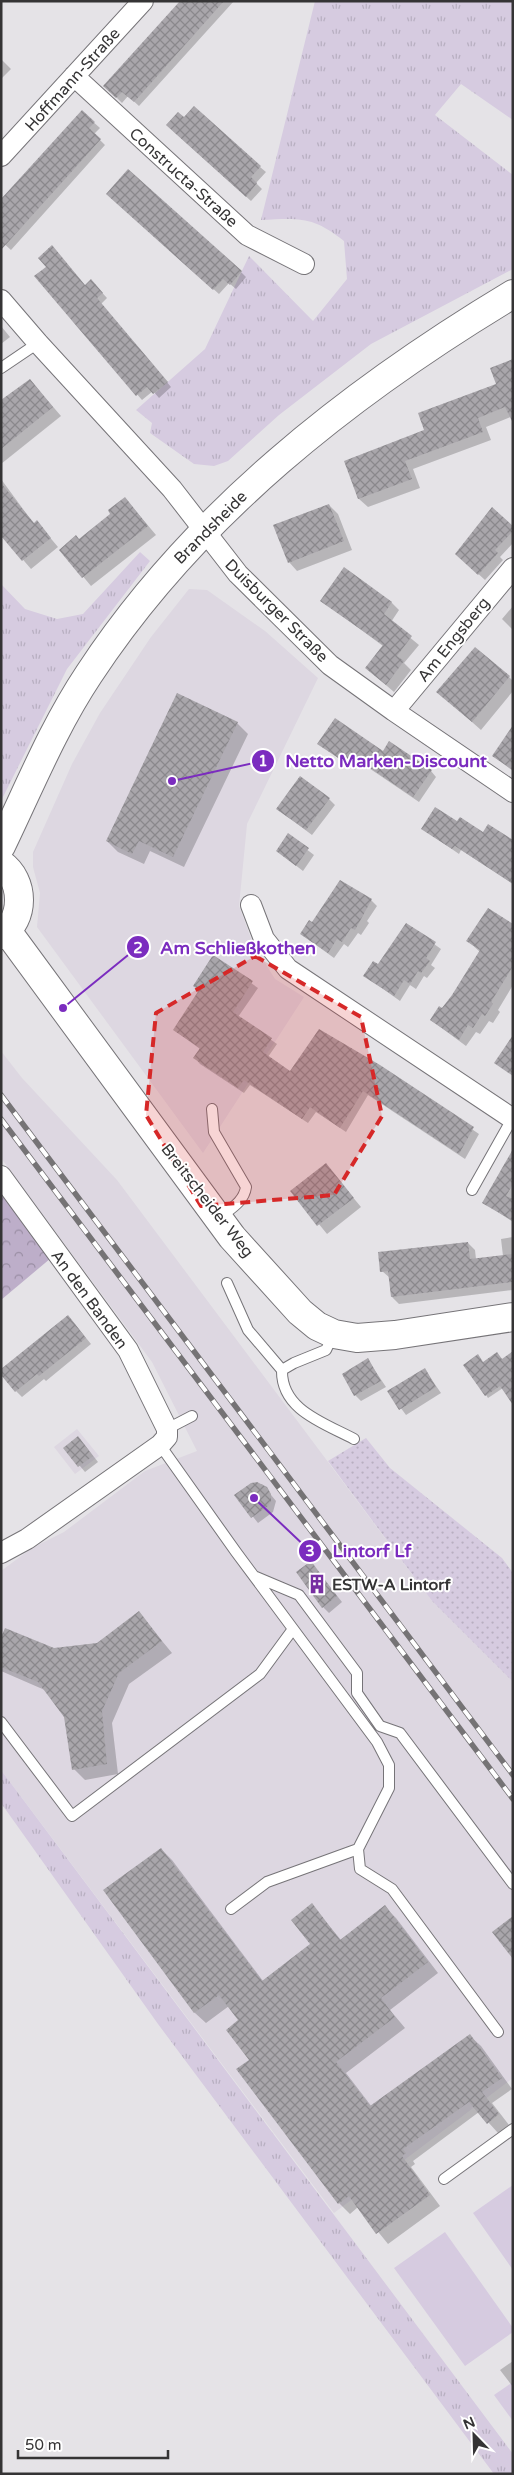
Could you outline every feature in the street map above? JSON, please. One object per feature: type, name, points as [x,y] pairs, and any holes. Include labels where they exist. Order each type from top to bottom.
[{"type":"main road","name":"Brandsheide","points":[[1,846],[58,724],[88,675],[118,631],[205,529],[252,484],[325,424],[399,368],[464,323],[513,294]]},
{"type":"main road","points":[[1,864],[14,878],[19,891],[16,919],[4,933]]},
{"type":"main road","name":"Breitscheider Weg","points":[[4,933],[232,1236],[300,1312],[317,1326],[334,1334],[357,1338],[395,1335],[513,1317]]},
{"type":"street","name":"Hoffmann-Straße","points":[[1,156],[143,1]]},
{"type":"street","name":"Constructa-Straße","points":[[74,76],[247,234],[304,264]]},
{"type":"street","name":"Duisburger Straße","points":[[1,300],[38,343],[136,448],[205,529],[238,574],[337,671],[513,792]]},
{"type":"street","name":"Am Engsberg","points":[[394,711],[513,568]]},
{"type":"street","points":[[251,905],[264,939],[288,970],[512,1119]]},
{"type":"street","name":"An den Banden","points":[[1,1176],[128,1350],[163,1437]]},
{"type":"street","points":[[1,1553],[27,1539],[163,1437]]},
{"type":"lane","points":[[1,368],[38,343]]},
{"type":"lane","points":[[212,1109],[214,1132],[246,1187],[240,1201],[219,1218]]},
{"type":"lane","points":[[472,1190],[512,1119]]},
{"type":"lane","points":[[227,1283],[248,1330],[282,1370],[282,1384],[296,1408],[354,1439]]},
{"type":"lane","points":[[282,1370],[326,1350],[334,1334]]},
{"type":"lane","points":[[192,1416],[163,1437],[254,1576],[377,1742],[389,1765],[389,1788],[358,1849],[360,1870],[392,1890],[498,2032]]},
{"type":"lane","points":[[254,1576],[299,1595],[357,1673],[357,1693],[380,1726],[400,1733],[513,1884]]},
{"type":"lane","points":[[1,1722],[72,1816],[260,1674],[293,1630]]},
{"type":"lane","points":[[231,1909],[267,1882],[358,1849]]},
{"type":"lane","points":[[444,2179],[513,2129]]},
{"type":"highlighted area","points":[[255,956],[361,1017],[382,1116],[334,1195],[201,1206],[146,1115],[156,1013]]},
{"type":"shaded area","points":[[189,589],[207,590],[265,631],[318,678],[247,824],[239,906],[253,944],[275,979],[304,997],[203,1153],[37,927],[40,893],[33,867],[33,852],[72,764],[100,713],[151,637]]},
{"type":"shaded area","points":[[1,1051],[22,1078],[117,1180],[432,1601],[513,1682],[513,2078],[334,2213],[1,1770],[1,1571],[32,1548],[64,1532],[145,1471],[197,1451],[152,1362],[1,1158]]},
{"type":"shaded area","points":[[77,1429],[99,1456],[75,1474],[54,1447]]},
{"type":"green space","points":[[315,1],[513,1],[513,120],[461,84],[435,115],[513,175],[513,269],[371,344],[279,415],[228,461],[214,466],[194,464],[150,433],[152,423],[136,410],[205,349],[249,256],[313,321],[347,279],[344,241],[333,233],[305,220],[261,220]]},
{"type":"green space","points":[[140,552],[150,561],[67,669],[1,801],[1,584],[25,609],[57,619],[83,614]]},
{"type":"green space","points":[[1,1189],[51,1258],[1,1300]]},
{"type":"green space","points":[[366,1438],[390,1468],[502,1558],[513,1573],[513,1682],[432,1601],[328,1461]]},
{"type":"green space","points":[[1,1770],[513,2454],[513,2474],[494,2474],[158,2024],[1,1803]]},
{"type":"green space","points":[[513,2185],[513,2270],[473,2213]]},
{"type":"green space","points":[[445,2232],[513,2328],[513,2332],[465,2366],[394,2268]]},
{"type":"green space","points":[[513,2382],[513,2421],[494,2395]]},
{"type":"building","points":[[180,1],[224,1],[134,102],[122,92],[116,98],[103,86]]},
{"type":"building","points":[[194,106],[261,166],[251,177],[257,183],[246,197],[166,125],[178,112],[184,117]]},
{"type":"building","points":[[82,110],[95,122],[89,128],[101,139],[1,250],[1,199]]},
{"type":"building","points":[[128,169],[242,271],[230,285],[223,279],[213,290],[106,194]]},
{"type":"building","points":[[52,245],[85,285],[91,279],[103,293],[97,298],[168,382],[153,394],[147,387],[136,396],[34,276],[46,267],[38,258]]},
{"type":"building","points":[[513,359],[513,423],[505,407],[478,418],[483,432],[405,461],[412,479],[358,499],[344,461],[424,430],[418,413],[496,384],[490,368]]},
{"type":"building","points":[[30,379],[53,407],[1,449],[1,400]]},
{"type":"building","points":[[1,483],[34,523],[37,520],[51,538],[22,561],[1,536]]},
{"type":"building","points":[[125,497],[148,526],[82,578],[59,550],[76,535],[79,539],[110,514],[108,510]]},
{"type":"building","points":[[329,504],[344,541],[288,563],[273,525]]},
{"type":"building","points":[[492,507],[513,526],[513,531],[495,550],[498,553],[478,575],[455,554]]},
{"type":"building","points":[[344,567],[392,602],[384,614],[412,636],[397,656],[404,661],[386,685],[365,668],[383,645],[320,601]]},
{"type":"building","points":[[475,647],[510,676],[472,722],[436,692]]},
{"type":"building","points":[[177,693],[238,722],[173,857],[139,841],[132,854],[106,841]]},
{"type":"building","points":[[335,718],[383,751],[389,741],[432,770],[413,797],[354,757],[349,765],[317,744]]},
{"type":"building","points":[[513,725],[513,770],[492,756]]},
{"type":"building","points":[[300,776],[330,798],[306,830],[276,809]]},
{"type":"building","points":[[435,807],[457,821],[460,817],[483,832],[488,824],[513,840],[513,884],[455,846],[452,849],[421,829]]},
{"type":"building","points":[[288,833],[309,848],[296,866],[276,851]]},
{"type":"building","points":[[340,880],[372,899],[355,930],[351,928],[342,942],[337,939],[328,953],[300,934],[309,920],[312,922]]},
{"type":"building","points":[[488,908],[513,924],[513,966],[491,1002],[493,1004],[485,1016],[482,1014],[473,1028],[468,1025],[459,1040],[430,1020],[439,1006],[442,1008],[452,995],[480,950],[466,941]]},
{"type":"building","points":[[406,923],[436,942],[426,958],[430,961],[421,973],[418,971],[410,984],[404,980],[394,996],[363,976],[373,961],[378,964]]},
{"type":"building","points":[[213,955],[253,981],[233,1012],[272,1038],[263,1052],[290,1071],[319,1029],[380,1065],[474,1127],[459,1154],[363,1091],[340,1128],[310,1107],[302,1119],[244,1080],[238,1088],[193,1058],[200,1048],[173,1030],[199,990],[193,986]]},
{"type":"building","points":[[513,1035],[513,1076],[494,1063]]},
{"type":"building","points":[[513,1149],[513,1184],[506,1196],[513,1199],[513,1221],[482,1203]]},
{"type":"building","points":[[326,1163],[354,1198],[317,1226],[290,1191]]},
{"type":"building","points":[[468,1242],[470,1259],[513,1254],[513,1282],[391,1297],[388,1271],[380,1272],[378,1252]]},
{"type":"building","points":[[68,1315],[86,1338],[39,1376],[37,1374],[15,1392],[1,1375],[1,1369]]},
{"type":"building","points":[[513,1351],[513,1405],[500,1386],[485,1396],[463,1365],[478,1354],[483,1362],[497,1352],[502,1359]]},
{"type":"building","points":[[368,1358],[381,1381],[354,1396],[342,1374]]},
{"type":"building","points":[[425,1368],[436,1387],[399,1410],[387,1391]]},
{"type":"building","points":[[78,1436],[93,1456],[78,1467],[63,1448]]},
{"type":"building","points":[[257,1482],[267,1487],[271,1494],[271,1501],[268,1506],[251,1518],[234,1495],[251,1483]]},
{"type":"building","name":"ESTW-A Lintorf","points":[[311,1561],[337,1596],[322,1608],[296,1572]]},
{"type":"building","points":[[139,1611],[162,1641],[119,1673],[102,1711],[107,1764],[72,1770],[64,1717],[38,1682],[1,1667],[1,1637],[5,1628],[54,1648],[97,1643]]},
{"type":"building","points":[[161,1848],[262,1981],[310,1944],[291,1920],[312,1903],[340,1940],[385,1905],[428,1962],[381,1998],[395,2017],[336,2062],[370,2106],[470,2034],[502,2078],[482,2092],[499,2114],[487,2124],[469,2102],[403,2149],[406,2153],[402,2156],[430,2195],[376,2234],[349,2196],[338,2204],[236,2069],[249,2060],[226,2030],[238,2020],[219,1995],[194,2013],[103,1890]]},
{"type":"building","points":[[513,1916],[513,1959],[492,1932]]},
{"type":"railway","points":[[1,1095],[513,1775]]},
{"type":"railway","points":[[1,1119],[513,1799]]},
{"type":"place","name":"Netto Marken-Discount","points":[[172,781]]},
{"type":"place","name":"Am Schließkothen","points":[[63,1008]]},
{"type":"place","name":"Lintorf Lf","points":[[254,1498]]},
{"type":"place","name":"ESTW-A Lintorf","points":[[317,1584]]}]
